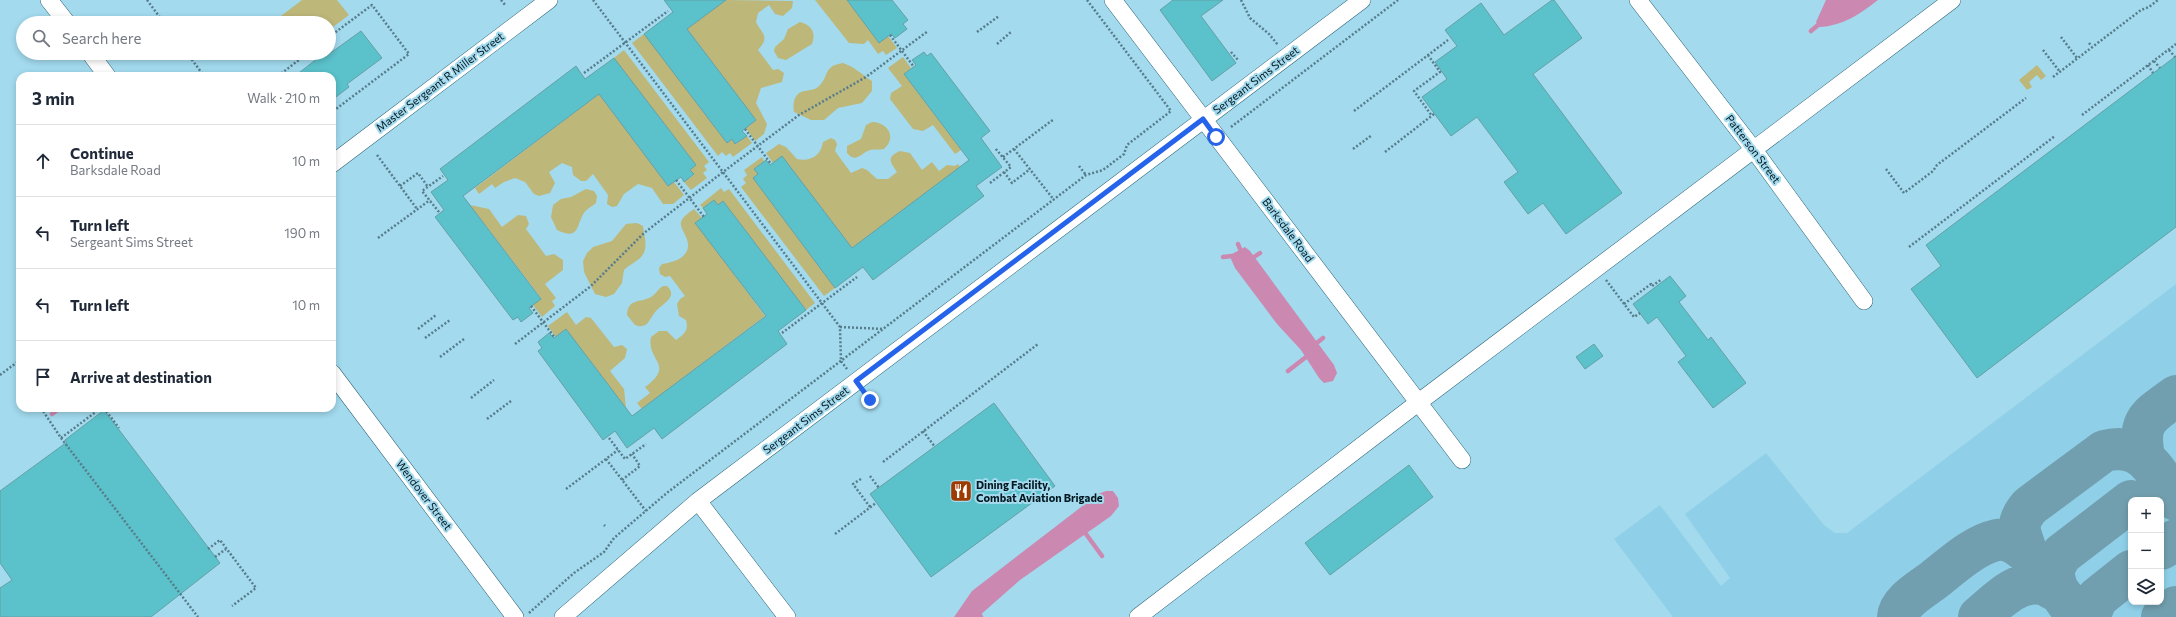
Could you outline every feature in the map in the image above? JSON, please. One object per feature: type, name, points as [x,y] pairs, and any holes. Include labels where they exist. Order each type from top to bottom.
[{"type":"street","points":[[49,0],[62,16]]},
{"type":"street","name":"Master Sergeant R Miller Street","points":[[336,161],[549,0]]},
{"type":"street","name":"Barksdale Road","points":[[1113,0],[1462,460]]},
{"type":"street","name":"Sergeant Sims Street","points":[[563,617],[698,501],[1362,0]]},
{"type":"street","name":"Patterson Street","points":[[1638,0],[1754,150],[1864,301]]},
{"type":"street","points":[[1138,617],[1419,402],[1952,0]]},
{"type":"street","points":[[95,60],[104,72]]},
{"type":"street","name":"Wendover Street","points":[[336,378],[515,617]]},
{"type":"street","points":[[698,501],[787,617]]},
{"type":"path","points":[[146,0],[159,16]]},
{"type":"path","points":[[501,0],[506,6]]},
{"type":"path","points":[[593,0],[840,327],[841,361],[870,400]]},
{"type":"path","points":[[524,617],[574,573],[584,568],[604,552],[614,538],[668,492],[1086,175],[1104,170],[1124,154],[1127,145],[1171,111],[1087,0]]},
{"type":"path","points":[[1241,0],[1250,18],[1265,31]]},
{"type":"path","points":[[1231,126],[1398,0]]},
{"type":"path","points":[[2054,77],[2141,10],[2149,7],[2158,0]]},
{"type":"path","points":[[336,32],[372,5],[409,54],[336,109]]},
{"type":"path","points":[[584,73],[668,11]]},
{"type":"path","points":[[977,32],[999,16]]},
{"type":"path","points":[[515,344],[591,286],[644,233],[723,172],[799,115],[866,78],[928,31]]},
{"type":"path","points":[[996,44],[1011,32]]},
{"type":"path","points":[[890,34],[914,67]]},
{"type":"path","points":[[2061,36],[2077,58]]},
{"type":"path","points":[[1354,111],[1448,40]]},
{"type":"path","points":[[2089,43],[2092,47]]},
{"type":"path","points":[[2082,115],[2176,44]]},
{"type":"path","points":[[2043,50],[2060,72]]},
{"type":"path","points":[[2169,50],[2175,57]]},
{"type":"path","points":[[1231,52],[1238,60]]},
{"type":"path","points":[[1385,152],[1433,115],[1414,91],[1440,72],[1428,55]]},
{"type":"path","points":[[192,60],[201,72]]},
{"type":"path","points":[[283,72],[299,60]]},
{"type":"path","points":[[2154,61],[2160,68]]},
{"type":"path","points":[[2148,65],[2154,73]]},
{"type":"path","points":[[1886,169],[1904,193],[1933,171],[1937,165],[2026,98]]},
{"type":"path","points":[[1003,158],[1054,119]]},
{"type":"path","points":[[745,129],[771,164]]},
{"type":"path","points":[[1354,149],[1372,135]]},
{"type":"path","points":[[1909,247],[2055,136]]},
{"type":"path","points":[[990,183],[1011,167],[995,148]]},
{"type":"path","points":[[1014,149],[1054,200]]},
{"type":"path","points":[[377,155],[417,209]]},
{"type":"path","points":[[1079,166],[1086,175]]},
{"type":"path","points":[[1004,172],[1012,183],[1030,169]]},
{"type":"path","points":[[400,186],[418,173],[428,186]]},
{"type":"path","points":[[439,212],[422,191],[443,176]]},
{"type":"path","points":[[676,180],[704,217]]},
{"type":"path","points":[[378,238],[430,200]]},
{"type":"path","points":[[1598,268],[1634,317],[1640,313]]},
{"type":"path","points":[[782,333],[857,277]]},
{"type":"path","points":[[1624,304],[1651,284],[1652,286],[1662,279]]},
{"type":"path","points":[[531,306],[555,338]]},
{"type":"path","points":[[418,329],[436,315]]},
{"type":"path","points":[[425,338],[450,320]]},
{"type":"path","points":[[840,327],[884,329]]},
{"type":"path","points":[[440,357],[464,339]]},
{"type":"path","points":[[883,462],[1038,344]]},
{"type":"path","points":[[0,374],[16,363]]},
{"type":"path","points":[[471,398],[494,380]]},
{"type":"path","points":[[487,419],[511,401]]},
{"type":"path","points":[[44,412],[61,438],[198,617]]},
{"type":"path","points":[[61,438],[97,412]]},
{"type":"path","points":[[106,412],[119,428]]},
{"type":"path","points":[[923,431],[934,447]]},
{"type":"path","points":[[609,438],[625,459],[646,444]]},
{"type":"path","points":[[566,489],[618,450]]},
{"type":"path","points":[[622,480],[640,466],[632,454]]},
{"type":"path","points":[[606,459],[646,511]]},
{"type":"path","points":[[870,476],[879,488]]},
{"type":"path","points":[[860,479],[853,484],[870,507]]},
{"type":"path","points":[[835,534],[876,503]]},
{"type":"path","points":[[208,549],[220,540],[256,588],[232,606]]},
{"type":"path","points":[[215,558],[226,549]]},
{"type":"shaded area","points":[[302,0],[337,0],[349,15],[336,25],[336,16],[281,16]]},
{"type":"shaded area","points":[[726,0],[793,1],[792,8],[783,16],[775,14],[769,5],[758,13],[756,22],[764,35],[764,41],[758,50],[773,70],[778,69],[784,73],[782,82],[761,88],[756,103],[767,124],[764,134],[755,141],[746,128],[756,120],[687,29]]},
{"type":"shaded area","points":[[815,0],[847,0],[879,43],[888,36],[897,48],[886,55],[883,51],[878,54],[868,40],[864,44],[849,43]]},
{"type":"shaded area","points":[[1826,0],[1878,0],[1865,10],[1843,22],[1819,27],[1816,22]]},
{"type":"shaded area","points":[[800,22],[808,25],[812,30],[814,36],[812,44],[786,60],[778,58],[774,51],[775,47],[784,39],[788,29]]},
{"type":"shaded area","points":[[644,34],[727,143],[732,139],[736,144],[747,136],[752,143],[733,157],[730,153],[726,156],[722,152],[718,156],[632,43]]},
{"type":"shaded area","points":[[624,50],[709,162],[704,166],[707,170],[703,173],[707,178],[691,190],[684,182],[694,175],[690,170],[696,165],[614,58]]},
{"type":"shaded area","points":[[903,57],[911,68],[904,74],[961,150],[955,154],[933,125],[923,131],[913,129],[890,99],[891,93],[902,86],[888,68]]},
{"type":"shaded area","points":[[843,63],[855,69],[872,81],[872,91],[862,103],[838,108],[824,120],[811,120],[794,112],[795,98],[800,92],[813,90],[818,87],[822,83],[829,69],[836,64]]},
{"type":"shaded area","points":[[2037,65],[2046,76],[2041,80],[2037,75],[2029,82],[2032,87],[2027,90],[2019,80]]},
{"type":"shaded area","points":[[599,94],[668,186],[674,182],[684,195],[673,204],[663,204],[652,188],[638,184],[624,194],[617,206],[612,207],[607,204],[608,195],[593,174],[586,181],[581,181],[573,175],[572,167],[562,163],[549,172],[555,183],[550,193],[539,196],[534,194],[525,182],[515,178],[504,182],[495,188],[492,184],[479,194],[475,188]]},
{"type":"shaded area","points":[[872,122],[882,125],[889,131],[890,140],[888,145],[884,149],[870,150],[856,158],[853,158],[847,153],[847,146],[861,139],[866,125]]},
{"type":"shaded area","points":[[831,138],[835,140],[837,144],[835,151],[851,173],[862,168],[867,170],[877,179],[888,179],[897,172],[891,163],[891,158],[900,151],[910,153],[922,170],[932,162],[939,171],[947,165],[955,166],[958,164],[960,167],[852,248],[782,156],[773,163],[766,153],[779,144],[786,147],[797,159],[806,160],[814,157],[820,151],[823,142]]},
{"type":"shaded area","points":[[762,157],[764,161],[754,169],[758,174],[753,178],[835,288],[824,296],[741,187],[746,183],[743,179],[747,175],[744,170]]},
{"type":"shaded area","points":[[721,188],[724,192],[729,189],[815,303],[806,310],[723,201],[718,205],[713,200],[703,208],[700,205]]},
{"type":"shaded area","points":[[586,189],[594,191],[597,196],[596,203],[585,211],[574,233],[564,233],[557,230],[551,217],[553,205],[561,199],[571,197]]},
{"type":"shaded area","points":[[470,205],[489,209],[502,227],[518,215],[526,216],[529,224],[526,229],[546,256],[554,254],[563,260],[563,270],[545,284],[556,298],[552,301],[555,306],[542,317],[533,305],[541,298]]},
{"type":"shaded area","points":[[694,209],[702,218],[696,223],[765,316],[642,409],[637,403],[650,393],[645,387],[654,379],[658,373],[659,367],[658,362],[652,352],[651,337],[659,331],[667,331],[676,340],[683,334],[687,327],[686,320],[679,316],[677,304],[680,299],[685,296],[670,276],[665,277],[660,274],[659,268],[662,264],[678,259],[686,253],[688,243],[681,222],[685,216]]},
{"type":"shaded area","points":[[637,223],[643,226],[646,243],[644,252],[639,259],[624,270],[622,283],[614,294],[606,297],[595,294],[584,272],[583,261],[587,253],[593,247],[612,241],[626,224]]},
{"type":"shaded area","points":[[1245,247],[1250,251],[1334,365],[1337,373],[1333,381],[1324,383],[1319,378],[1301,350],[1277,324],[1235,268],[1231,259],[1232,254]]},
{"type":"shaded area","points":[[2176,284],[2176,617],[1673,617],[1614,539],[1660,505],[1721,586],[1730,578],[1685,514],[1766,453],[1824,525],[1835,533],[1847,533]]},
{"type":"shaded area","points":[[663,286],[667,286],[670,290],[671,294],[668,300],[656,311],[646,325],[635,325],[627,315],[632,303],[651,297]]},
{"type":"shaded area","points":[[567,312],[576,325],[586,317],[591,318],[614,347],[622,345],[627,349],[625,358],[610,371],[624,389],[626,408],[566,329],[556,337],[548,326]]},
{"type":"shaded area","points":[[1106,491],[1113,491],[1118,498],[1119,506],[1111,516],[1020,580],[978,617],[954,617],[972,591],[1098,494]]},
{"type":"building","points":[[664,0],[726,0],[687,29],[756,120],[742,131],[747,136],[735,144],[732,139],[727,143],[644,34],[673,12]]},
{"type":"building","points":[[847,0],[892,0],[908,20],[903,24],[907,29],[895,38],[891,34],[879,43]]},
{"type":"building","points":[[1173,0],[1223,0],[1201,16],[1236,63],[1212,81],[1160,10]]},
{"type":"building","points":[[1554,0],[1582,38],[1533,74],[1622,193],[1566,234],[1543,203],[1528,214],[1504,182],[1518,172],[1477,117],[1451,136],[1422,97],[1447,79],[1435,62],[1457,46],[1445,30],[1481,3],[1504,35]]},
{"type":"building","points":[[361,31],[382,58],[347,84],[349,87],[336,97],[336,72],[300,72],[315,60],[336,60],[336,49]]},
{"type":"building","points":[[924,52],[927,56],[931,53],[990,131],[981,138],[1002,167],[976,186],[984,196],[873,280],[863,267],[835,288],[753,178],[758,174],[754,169],[766,160],[770,165],[782,156],[852,248],[969,160],[904,74],[916,65],[912,60]]},
{"type":"building","points":[[2176,56],[2176,227],[1977,378],[1911,289],[1941,266],[1926,245]]},
{"type":"building","points":[[614,58],[696,165],[690,170],[694,174],[684,182],[681,177],[668,186],[599,94],[463,196],[541,299],[529,308],[533,313],[521,322],[518,317],[513,320],[435,217],[444,210],[431,192],[448,180],[440,169],[576,66],[585,79]]},
{"type":"building","points":[[714,200],[718,205],[723,201],[806,310],[778,331],[787,344],[662,439],[654,428],[627,448],[615,431],[603,440],[538,351],[542,348],[538,342],[549,333],[554,338],[566,329],[632,416],[766,316],[695,223],[707,214],[703,208]]},
{"type":"building","points":[[1670,276],[1686,296],[1679,302],[1708,340],[1711,337],[1746,383],[1713,408],[1678,362],[1686,356],[1657,317],[1648,324],[1633,304]]},
{"type":"building","points":[[1594,344],[1603,356],[1585,369],[1576,357]]},
{"type":"building","name":"Dining Facility, Combat Aviation Brigade","points":[[994,403],[1055,486],[931,577],[870,494]]},
{"type":"building","points":[[101,412],[106,412],[220,563],[151,617],[0,617],[0,588],[12,580],[0,563],[0,491],[67,442],[65,440]]},
{"type":"building","points":[[1409,465],[1433,497],[1330,575],[1305,543]]},
{"type":"waterway","points":[[1811,31],[1818,25]]},
{"type":"waterway","points":[[1238,244],[1240,249]]},
{"type":"waterway","points":[[1254,257],[1260,253]]},
{"type":"waterway","points":[[1223,257],[1232,256]]},
{"type":"waterway","points":[[1318,342],[1323,338]]},
{"type":"waterway","points":[[1288,371],[1306,357]]},
{"type":"waterway","points":[[1086,534],[1102,556]]},
{"type":"taxiway","points":[[2144,456],[2142,434],[2147,420],[2152,414],[2176,396]]},
{"type":"taxiway","points":[[2026,550],[2020,532],[2020,522],[2025,512],[2030,506],[2104,451],[2118,449],[2129,450],[2139,455],[2155,470],[2176,500]]},
{"type":"taxiway","points":[[2058,592],[2054,572],[2056,564],[2062,554],[2128,503]]},
{"type":"taxiway","points":[[1898,617],[1899,611],[1907,600],[1913,595],[1972,551],[1980,546],[1997,540],[2008,541],[2031,556],[2077,617]]},
{"type":"taxiway","points":[[2164,547],[2176,540]]},
{"type":"taxiway","points":[[2089,617],[2097,598],[2128,573]]},
{"type":"taxiway","points":[[1979,617],[2007,593],[2023,585],[2041,584],[2058,592]]},
{"type":"taxiway","points":[[2162,617],[2176,607]]},
{"type":"place","name":"Dining Facility, Combat Aviation Brigade","points":[[961,491]]},
{"type":"route","points":[[870,400],[856,381],[1203,119],[1216,137]]}]
